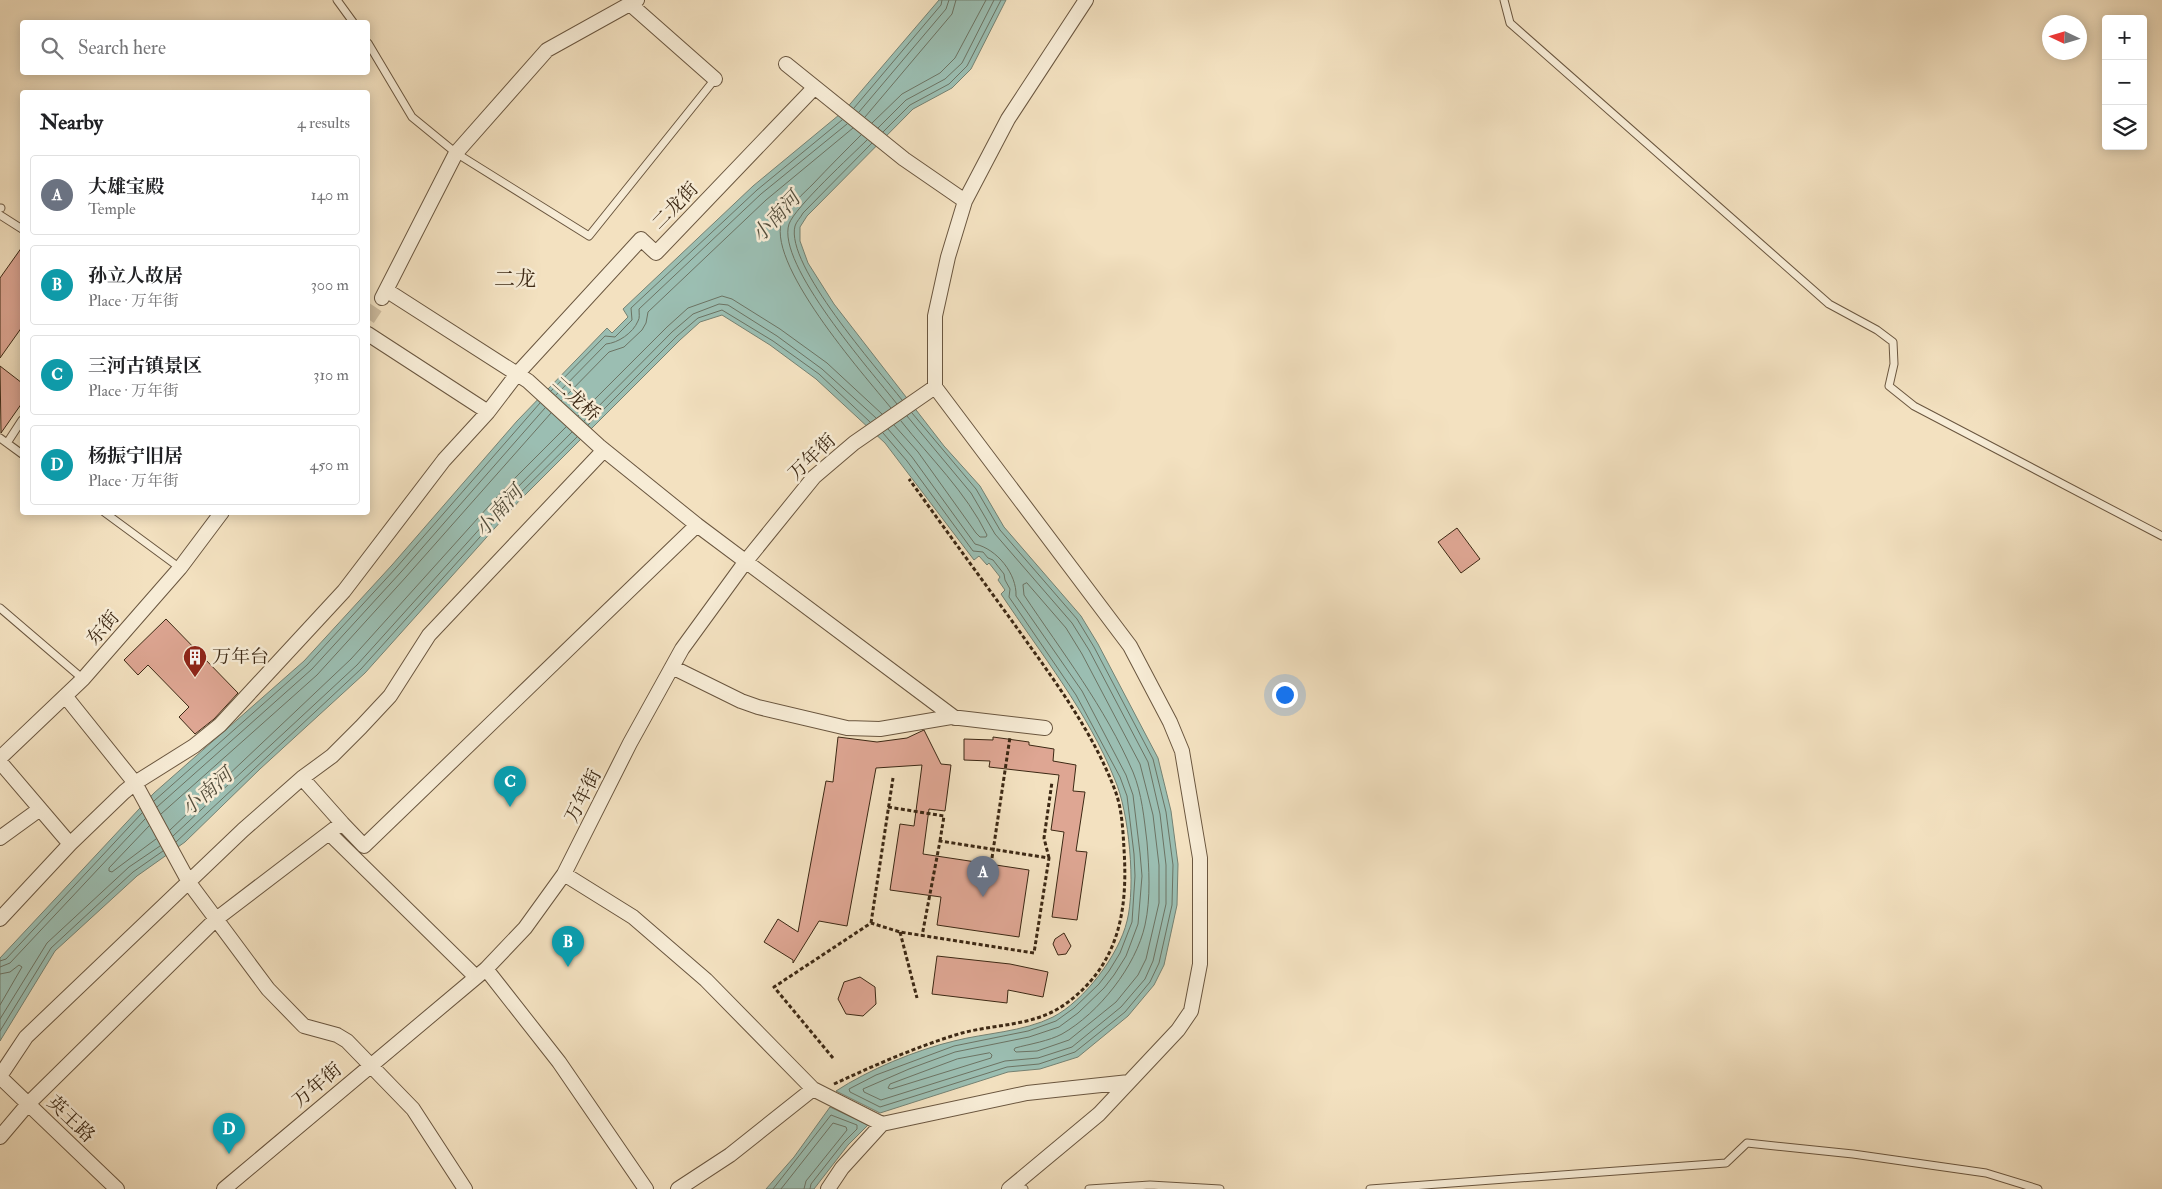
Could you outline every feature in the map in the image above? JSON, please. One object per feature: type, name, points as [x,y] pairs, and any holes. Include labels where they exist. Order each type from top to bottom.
[{"type":"street","points":[[1015,1188],[1099,1114],[1184,1022],[1195,996],[1200,964],[1200,858],[1182,751],[1170,722],[1130,646],[935,387],[935,316],[946,264],[965,200],[1008,118],[1086,0]]},
{"type":"street","points":[[456,153],[547,50],[634,2],[715,79]]},
{"type":"street","points":[[786,64],[904,159],[965,200]]},
{"type":"street","name":"二龙街","points":[[522,377],[641,239],[656,253],[814,88]]},
{"type":"street","name":"二龙桥","points":[[456,153],[384,294],[522,377],[602,448],[697,525],[955,718]]},
{"type":"street","points":[[370,335],[488,412]]},
{"type":"street","points":[[0,918],[70,844],[135,783],[194,746],[220,725],[344,591],[444,460],[522,377]]},
{"type":"street","name":"万年街","points":[[224,1189],[481,973],[524,928],[564,874],[630,743],[682,649],[746,561],[814,477],[854,443],[935,387]]},
{"type":"street","points":[[0,1076],[26,1037],[190,884],[244,830],[302,778],[332,756],[390,696],[429,635],[602,448]]},
{"type":"street","name":"东街","points":[[0,758],[84,679],[180,568],[220,515]]},
{"type":"street","points":[[302,778],[364,846],[697,525]]},
{"type":"street","points":[[672,667],[741,701],[758,707],[847,728],[880,729],[955,718],[1045,728]]},
{"type":"street","points":[[66,697],[135,783],[190,884],[268,989],[298,1022],[311,1029],[343,1037],[369,1066],[413,1109],[465,1189]]},
{"type":"street","points":[[0,762],[70,844]]},
{"type":"street","points":[[0,838],[40,809]]},
{"type":"street","points":[[0,1137],[28,1104],[215,920],[342,823]]},
{"type":"street","points":[[329,833],[481,973],[559,1062],[646,1189]]},
{"type":"street","points":[[564,874],[633,917],[699,973],[822,1089],[882,1124]]},
{"type":"street","name":"英王路","points":[[0,1076],[117,1189]]},
{"type":"street","points":[[828,1189],[842,1168],[882,1124],[1027,1093],[1129,1082]]},
{"type":"street","points":[[678,1189],[730,1155],[822,1089]]},
{"type":"lane","points":[[337,0],[352,20]]},
{"type":"lane","points":[[1504,0],[1510,23],[1524,36],[1829,304],[1877,330],[1892,342],[1894,364],[1890,386],[1914,406],[2162,536]]},
{"type":"lane","points":[[370,46],[412,117],[456,153],[589,236],[715,79]]},
{"type":"lane","points":[[0,215],[20,228]]},
{"type":"lane","points":[[7,443],[20,423]]},
{"type":"lane","points":[[0,438],[20,453]]},
{"type":"lane","points":[[108,515],[180,568]]},
{"type":"lane","points":[[0,608],[84,679]]},
{"type":"lane","points":[[1370,1189],[1726,1162],[1747,1143],[1853,1154],[1986,1173],[2038,1189]]},
{"type":"lane","points":[[1088,1189],[1150,1185],[1220,1189]]},
{"type":"path","points":[[822,1089],[874,1065],[949,1037],[1038,1017],[1057,1009],[1081,990],[1109,954],[1122,921],[1125,899],[1124,844],[1118,797],[1105,767],[1068,700],[909,479]]},
{"type":"path","points":[[992,858],[1012,724]]},
{"type":"path","points":[[834,1058],[774,987],[870,923],[893,778]]},
{"type":"path","points":[[870,923],[900,932],[1034,953],[1049,858],[1044,838],[1052,782]]},
{"type":"path","points":[[888,807],[944,816],[922,936]]},
{"type":"path","points":[[940,841],[1049,858]]},
{"type":"path","points":[[900,932],[917,998]]},
{"type":"water","name":"小南河","points":[[939,0],[1006,0],[971,69],[952,88],[913,109],[807,216],[800,227],[800,241],[808,263],[834,304],[944,446],[980,486],[1004,527],[1081,616],[1098,644],[1158,758],[1171,811],[1178,864],[1177,905],[1164,965],[1154,985],[1128,1016],[1078,1057],[1040,1069],[1008,1072],[880,1113],[836,1091],[877,1068],[924,1050],[966,1038],[1029,1026],[1053,1017],[1065,1010],[1099,976],[1123,934],[1130,906],[1130,849],[1120,794],[1104,755],[1078,707],[1001,594],[1005,590],[998,580],[1000,577],[989,563],[987,565],[979,556],[974,560],[885,443],[816,379],[770,345],[722,315],[700,322],[680,340],[520,500],[365,673],[260,769],[185,842],[137,876],[55,951],[0,1041],[0,958],[154,793],[304,661],[392,565],[517,421],[607,328],[612,333],[628,317],[623,309],[753,186],[845,110]]},
{"type":"water","points":[[830,1107],[868,1125],[848,1145],[814,1189],[766,1189],[794,1157]]},
{"type":"building","points":[[20,250],[20,330],[0,358],[0,278]]},
{"type":"building","points":[[0,366],[20,381],[20,406],[1,433]]},
{"type":"building","points":[[1457,528],[1480,559],[1461,573],[1438,542]]},
{"type":"building","name":"万年台","points":[[166,619],[238,693],[214,719],[195,734],[179,717],[189,707],[148,665],[138,675],[124,660]]},
{"type":"building","points":[[924,730],[941,764],[951,765],[945,811],[929,809],[923,854],[1029,870],[1019,937],[937,925],[941,897],[890,890],[900,824],[914,826],[922,765],[876,768],[847,926],[819,921],[793,963],[793,960],[764,942],[778,919],[798,932],[826,781],[833,782],[838,737],[877,742],[907,738]]},
{"type":"building","points":[[993,737],[1029,742],[1029,745],[1054,749],[1053,761],[1076,765],[1073,791],[1085,792],[1076,851],[1087,852],[1077,920],[1052,917],[1064,832],[1051,830],[1059,775],[989,767],[990,761],[964,760],[964,739],[993,740]]},
{"type":"building","points":[[1064,933],[1071,946],[1066,954],[1058,955],[1053,944],[1055,939]]},
{"type":"building","points":[[937,956],[1010,964],[1048,972],[1043,997],[1008,990],[1007,1003],[932,994]]},
{"type":"building","points":[[860,977],[875,987],[876,1004],[863,1016],[846,1014],[838,999],[844,982]]},
{"type":"tunnel","points":[[370,316],[382,298]]},
{"type":"place","name":"万年台","points":[[195,678]]},
{"type":"place","name":"三河古镇景区","points":[[510,807]]},
{"type":"place","name":"大雄宝殿","points":[[983,897]]},
{"type":"place","name":"孙立人故居","points":[[568,967]]},
{"type":"place","name":"杨振宁旧居","points":[[229,1154]]},
{"type":"district","name":"二龙","points":[[515,279]]}]
